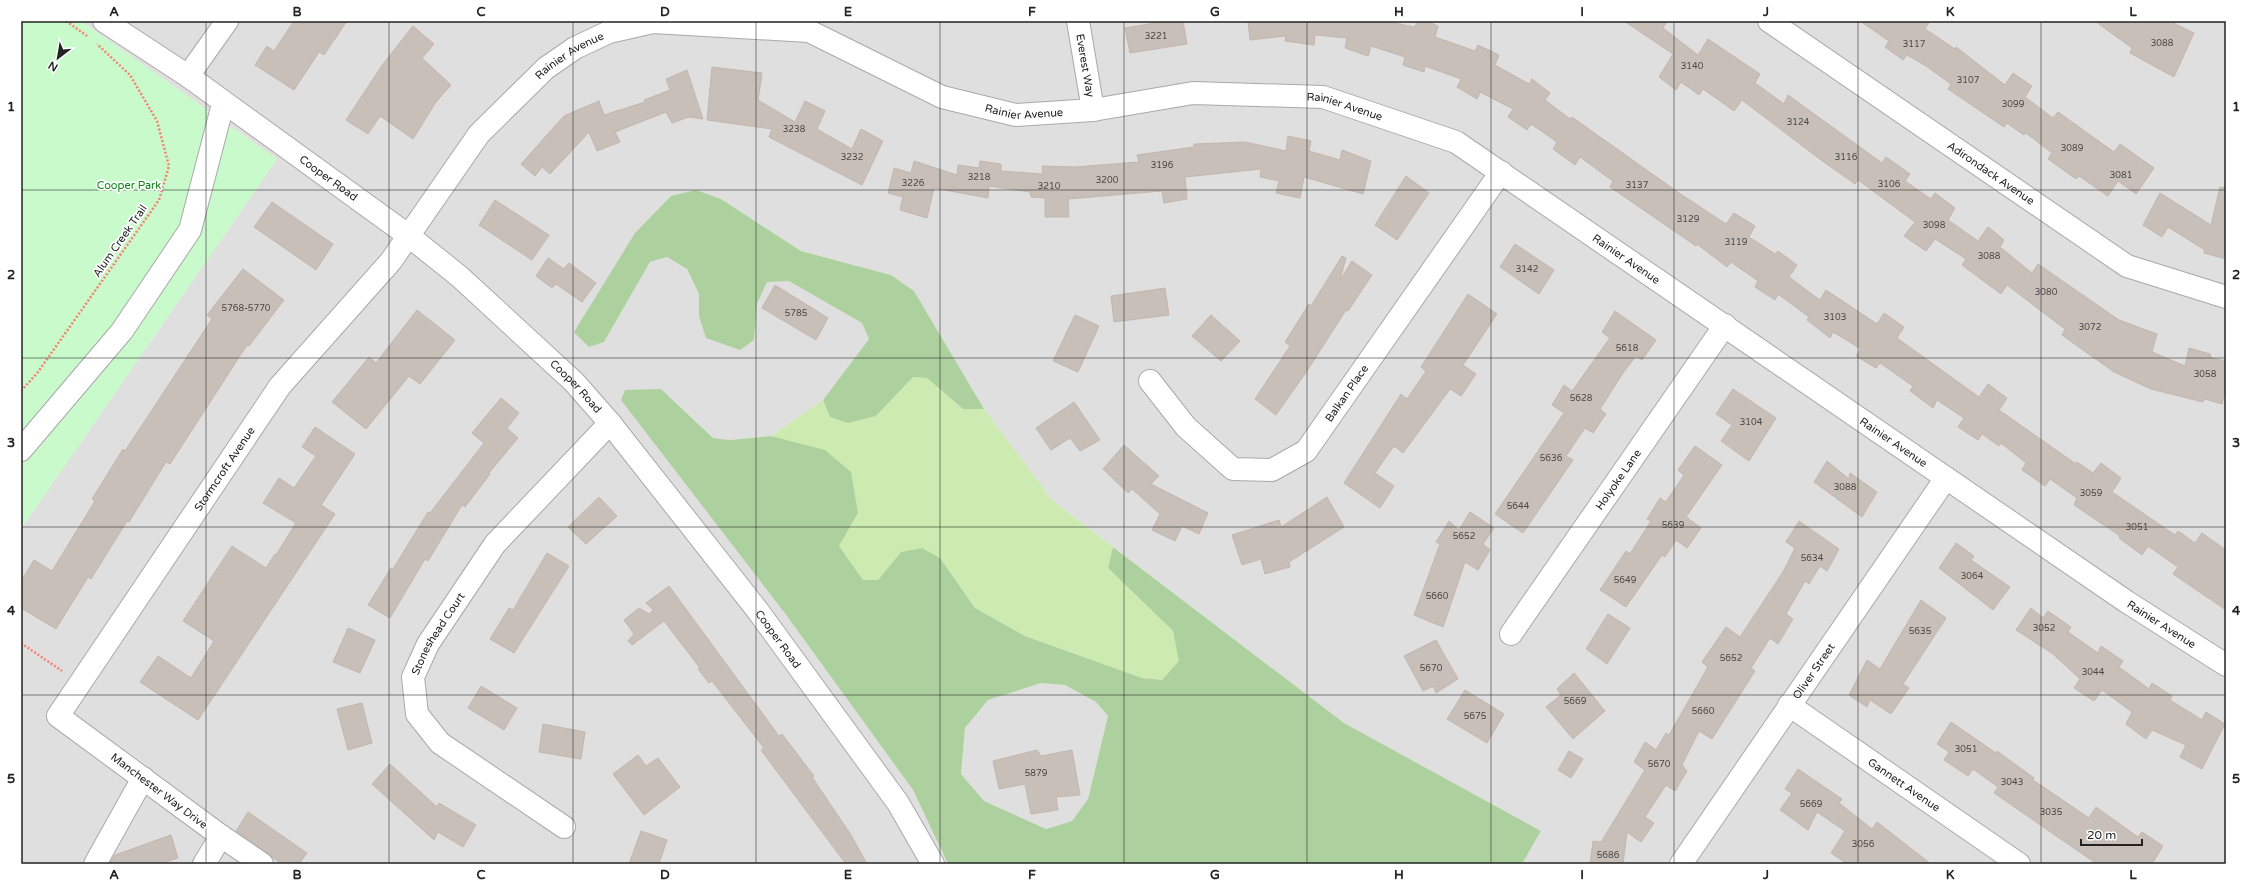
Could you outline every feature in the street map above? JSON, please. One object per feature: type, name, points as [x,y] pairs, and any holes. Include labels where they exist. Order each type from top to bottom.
[{"type":"street","name":"Cooper Road","points":[[104,21],[188,76],[223,104],[409,236],[460,277],[574,382],[610,423],[758,611],[898,803],[932,864]]},
{"type":"street","points":[[188,76],[227,21]]},
{"type":"street","name":"Everest Way","points":[[1078,21],[1092,110]]},
{"type":"street","name":"Adirondack Avenue","points":[[1769,21],[2127,266],[2226,297]]},
{"type":"street","name":"Rainier Avenue","points":[[409,236],[479,134],[546,68],[607,27],[652,22],[700,23],[809,31],[942,97],[1016,115],[1092,110],[1193,93],[1323,97],[1456,142],[2127,602],[2226,665]]},
{"type":"street","points":[[21,450],[122,330],[190,230],[223,104]]},
{"type":"street","name":"Balkan Place","points":[[1150,381],[1186,427],[1233,469],[1272,470],[1306,451],[1501,172]]},
{"type":"street","name":"Stormcroft Avenue","points":[[58,716],[280,386],[391,261],[409,236]]},
{"type":"street","name":"Holyoke Lane","points":[[1511,634],[1725,325]]},
{"type":"street","name":"Stoneshead Court","points":[[564,827],[440,743],[417,714],[413,677],[428,644],[495,544],[610,423]]},
{"type":"street","name":"Oliver Street","points":[[1681,864],[1946,478]]},
{"type":"street","name":"Gannett Avenue","points":[[1789,705],[2019,864]]},
{"type":"street","name":"Manchester Way Drive","points":[[58,716],[221,836],[262,864]]},
{"type":"street","points":[[95,864],[143,778]]},
{"type":"street","points":[[204,864],[221,836]]},
{"type":"path","points":[[66,21],[89,37]]},
{"type":"path","name":"Alum Creek Trail","points":[[21,391],[38,372],[159,200],[169,166],[157,121],[130,75],[94,41]]},
{"type":"path","points":[[21,643],[81,683]]},
{"type":"shaded area","points":[[81,21],[2226,21],[2226,864],[1522,864],[1541,831],[1344,723],[1052,500],[984,409],[914,291],[891,275],[801,251],[721,199],[671,196],[604,342],[650,262],[667,257],[687,269],[699,294],[699,316],[754,340],[757,304],[767,282],[789,280],[862,323],[869,339],[823,400],[771,436],[730,440],[713,438],[661,389],[784,612],[913,790],[948,864],[21,864],[21,529],[277,159]]},
{"type":"shaded area","points":[[1041,683],[1065,685],[1096,702],[1108,716],[1088,799],[1072,821],[1046,829],[984,801],[961,774],[965,728],[988,700]]},
{"type":"green space","name":"Cooper Park","points":[[21,21],[81,21],[277,159],[21,529]]},
{"type":"green space","points":[[696,190],[721,199],[801,251],[891,275],[914,291],[984,409],[963,409],[927,378],[913,377],[876,416],[848,423],[830,417],[823,400],[869,339],[862,323],[789,281],[767,282],[757,304],[754,340],[740,350],[706,338],[699,316],[699,294],[687,269],[667,257],[650,262],[604,342],[589,347],[574,332],[635,233],[671,196]]},
{"type":"green space","points":[[913,377],[927,378],[963,409],[984,409],[1052,500],[1113,547],[1108,568],[1173,631],[1180,661],[1162,680],[1142,678],[1025,636],[975,608],[940,558],[901,552],[878,580],[863,580],[839,546],[858,513],[771,436],[823,400],[830,417],[876,416]]},
{"type":"green space","points":[[661,389],[713,438],[730,440],[771,436],[825,450],[851,472],[858,513],[839,546],[863,580],[878,580],[901,552],[922,548],[940,558],[975,608],[1025,636],[1142,678],[1162,680],[1179,661],[1173,631],[1108,568],[1113,547],[1344,723],[1541,831],[1522,864],[948,864],[913,790],[784,612],[621,400],[625,390]],"holes":[[[1041,683],[1065,685],[1096,702],[1108,716],[1088,799],[1072,821],[1046,829],[984,801],[961,774],[965,728],[988,700]]]},
{"type":"building","points":[[294,21],[347,21],[324,55],[319,52],[294,90],[255,65],[267,46],[274,51]]},
{"type":"building","points":[[1167,21],[1183,21],[1187,44],[1130,53],[1125,28]]},
{"type":"building","points":[[1248,21],[1384,21],[1415,27],[1417,21],[1426,21],[1438,26],[1435,37],[1475,51],[1478,45],[1499,55],[1495,65],[1529,84],[1532,79],[1550,93],[1545,100],[1570,119],[1572,117],[1679,193],[1726,224],[1734,213],[1755,226],[1749,237],[1775,254],[1778,251],[1797,265],[1789,277],[1820,300],[1826,290],[1877,324],[1884,313],[1904,327],[1897,338],[1979,397],[1988,384],[2007,398],[1999,410],[2076,464],[2077,462],[2093,473],[2101,463],[2121,478],[2112,492],[2175,535],[2178,531],[2195,543],[2202,533],[2226,550],[2226,610],[2173,574],[2178,567],[2148,546],[2142,555],[2119,538],[2120,536],[2074,505],[2077,498],[2050,479],[2045,486],[2022,470],[2026,463],[2001,443],[1999,446],[1982,434],[1978,440],[1958,427],[1964,418],[1937,400],[1933,408],[1910,391],[1913,386],[1880,363],[1876,368],[1856,356],[1861,349],[1833,332],[1830,338],[1807,320],[1809,317],[1778,294],[1775,300],[1755,287],[1758,281],[1731,262],[1727,267],[1697,244],[1696,246],[1610,187],[1613,181],[1580,157],[1575,165],[1553,149],[1557,142],[1531,124],[1527,130],[1508,117],[1513,109],[1480,92],[1477,99],[1457,87],[1461,79],[1425,66],[1424,72],[1403,65],[1405,57],[1371,46],[1368,56],[1345,48],[1347,38],[1315,35],[1314,45],[1285,41],[1286,36],[1250,40]]},
{"type":"building","points":[[1624,21],[1667,21],[1663,28],[1698,55],[1708,39],[1760,74],[1755,83],[1784,104],[1788,95],[1882,163],[1886,157],[1910,174],[1905,181],[1931,199],[1935,193],[1955,208],[1948,220],[1978,241],[1988,227],[2004,240],[2000,247],[2032,273],[2038,264],[2119,320],[2157,334],[2152,352],[2185,366],[2189,348],[2210,354],[2211,358],[2226,361],[2226,387],[2222,404],[2205,399],[2203,402],[2151,389],[2114,372],[2062,335],[2065,329],[2007,285],[2001,294],[1962,265],[1966,259],[1935,239],[1926,251],[1904,236],[1915,222],[1858,180],[1855,184],[1742,100],[1734,111],[1703,89],[1699,95],[1681,82],[1676,90],[1659,77],[1673,54]]},
{"type":"building","points":[[1860,21],[1930,21],[1925,29],[1955,49],[1956,47],[2005,85],[2013,73],[2032,86],[2025,97],[2053,118],[2058,112],[2114,152],[2120,144],[2154,168],[2136,194],[2118,181],[2108,196],[2079,176],[2076,179],[2048,159],[2052,153],[2026,133],[2024,135],[2007,123],[2004,127],[1948,89],[1951,84],[1926,66],[1907,55],[1903,60],[1885,47],[1889,41]]},
{"type":"building","points":[[2095,21],[2169,21],[2194,33],[2174,77],[2130,53],[2132,48]]},
{"type":"building","points":[[413,26],[434,44],[422,58],[451,85],[436,102],[413,139],[380,116],[368,134],[346,120],[383,64]]},
{"type":"building","points":[[712,67],[762,73],[758,100],[795,122],[805,101],[825,111],[817,129],[852,149],[861,129],[883,141],[862,185],[769,137],[772,129],[707,120]]},
{"type":"building","points":[[687,70],[703,119],[689,117],[672,123],[666,112],[615,132],[620,142],[597,151],[589,132],[550,174],[542,167],[535,176],[521,164],[564,116],[599,101],[604,115],[645,102],[644,100],[670,90],[666,79]]},
{"type":"building","points":[[1288,136],[1311,141],[1309,151],[1340,160],[1342,150],[1371,161],[1363,194],[1304,177],[1300,198],[1276,193],[1279,181],[1260,177],[1261,169],[1185,177],[1187,199],[1164,203],[1162,191],[1068,199],[1069,217],[1045,217],[1045,198],[1031,197],[1030,192],[989,186],[988,198],[934,188],[927,218],[900,210],[903,197],[888,193],[894,168],[911,173],[914,161],[957,175],[958,165],[979,168],[980,161],[1001,164],[1001,171],[1043,174],[1042,166],[1075,167],[1139,162],[1137,155],[1194,147],[1194,144],[1245,142],[1286,151]]},
{"type":"building","points":[[1406,176],[1429,193],[1397,240],[1375,225]]},
{"type":"building","points":[[2220,187],[2226,188],[2226,259],[2204,253],[2205,250],[2168,227],[2162,237],[2143,225],[2160,193],[2211,225]]},
{"type":"building","points":[[495,200],[549,235],[532,260],[479,225]]},
{"type":"building","points":[[272,202],[333,244],[316,270],[254,227]]},
{"type":"building","points":[[1515,244],[1554,270],[1539,294],[1500,267]]},
{"type":"building","points":[[1342,256],[1346,258],[1340,280],[1352,261],[1372,275],[1348,311],[1346,310],[1307,371],[1276,415],[1255,399],[1290,346],[1285,342],[1309,304],[1311,306]]},
{"type":"building","points":[[548,258],[564,269],[569,263],[596,283],[582,302],[556,284],[552,288],[536,276]]},
{"type":"building","points":[[243,269],[284,300],[249,346],[247,345],[170,464],[166,462],[129,522],[127,521],[91,579],[88,577],[56,629],[21,608],[21,581],[34,560],[52,571],[95,501],[92,499],[123,449],[125,451],[212,319],[207,315]]},
{"type":"building","points":[[775,285],[828,318],[816,340],[762,308]]},
{"type":"building","points":[[1165,288],[1169,315],[1114,322],[1111,296]]},
{"type":"building","points":[[1468,294],[1497,314],[1463,365],[1476,374],[1461,396],[1450,389],[1403,453],[1394,446],[1375,473],[1394,486],[1380,508],[1344,483],[1401,394],[1407,399],[1426,371],[1421,367]]},
{"type":"building","points":[[417,310],[455,340],[420,384],[409,376],[366,429],[332,402],[369,357],[376,363]]},
{"type":"building","points":[[1615,311],[1656,340],[1642,360],[1636,356],[1623,373],[1600,409],[1606,414],[1593,433],[1585,428],[1566,456],[1573,460],[1523,533],[1495,514],[1564,413],[1552,405],[1564,385],[1572,391],[1610,338],[1602,332]]},
{"type":"building","points":[[1075,315],[1099,326],[1078,372],[1053,361]]},
{"type":"building","points":[[1211,315],[1240,341],[1221,361],[1192,336]]},
{"type":"building","points":[[1733,389],[1776,418],[1749,461],[1721,441],[1732,425],[1716,414]]},
{"type":"building","points":[[501,398],[519,413],[507,428],[518,438],[489,473],[490,474],[465,507],[462,505],[428,561],[425,559],[390,618],[368,605],[391,568],[393,569],[428,512],[430,513],[484,443],[472,433]]},
{"type":"building","points":[[1074,402],[1100,440],[1080,451],[1070,438],[1051,450],[1036,428]]},
{"type":"building","points":[[315,427],[355,454],[321,505],[335,514],[198,720],[140,682],[158,656],[191,678],[214,641],[183,621],[232,546],[266,568],[275,554],[276,555],[296,523],[263,503],[279,478],[294,488],[316,456],[302,447]]},
{"type":"building","points":[[1124,445],[1159,476],[1151,484],[1208,513],[1199,534],[1182,526],[1175,541],[1152,530],[1160,514],[1132,489],[1128,493],[1103,469]]},
{"type":"building","points":[[1695,446],[1722,465],[1686,517],[1701,528],[1687,548],[1676,540],[1665,557],[1662,555],[1626,607],[1600,590],[1626,551],[1630,554],[1651,521],[1647,519],[1660,498],[1666,502],[1684,475],[1678,470]]},
{"type":"building","points":[[1827,461],[1849,479],[1850,473],[1877,492],[1862,517],[1814,482]]},
{"type":"building","points":[[599,497],[617,516],[586,544],[568,527]]},
{"type":"building","points":[[1327,497],[1344,527],[1289,562],[1290,567],[1265,574],[1261,559],[1242,565],[1232,535],[1279,520],[1281,527]]},
{"type":"building","points":[[1470,512],[1494,528],[1483,544],[1490,550],[1478,570],[1465,562],[1443,627],[1414,615],[1440,544],[1436,542],[1449,521],[1459,530]]},
{"type":"building","points":[[1799,521],[1839,549],[1827,571],[1820,566],[1809,584],[1805,581],[1786,614],[1793,619],[1778,644],[1770,638],[1751,668],[1755,671],[1712,739],[1699,731],[1682,765],[1687,771],[1675,791],[1666,785],[1645,817],[1654,823],[1641,842],[1627,832],[1623,864],[1590,864],[1593,841],[1601,842],[1645,770],[1634,762],[1645,742],[1656,750],[1666,733],[1669,735],[1708,667],[1702,662],[1726,627],[1740,637],[1783,572],[1795,548],[1786,542]]},
{"type":"building","points":[[1956,543],[1974,556],[1971,560],[2010,587],[1993,610],[1939,568]]},
{"type":"building","points":[[547,553],[569,566],[514,653],[490,639],[509,608],[513,610]]},
{"type":"building","points":[[669,586],[779,736],[782,734],[814,776],[812,777],[851,835],[867,864],[846,864],[761,750],[764,748],[712,681],[709,683],[698,669],[700,668],[664,621],[632,645],[628,641],[634,634],[624,620],[639,608],[649,614],[653,610],[646,603]]},
{"type":"building","points":[[1921,600],[1946,618],[1903,684],[1909,688],[1891,714],[1870,700],[1867,707],[1849,695],[1867,660],[1880,669]]},
{"type":"building","points":[[2031,608],[2043,618],[2048,611],[2071,627],[2068,632],[2098,653],[2101,646],[2123,661],[2119,667],[2149,689],[2152,683],[2172,696],[2170,700],[2202,720],[2206,712],[2225,724],[2202,769],[2180,757],[2186,745],[2152,730],[2146,739],[2126,724],[2132,712],[2102,690],[2094,701],[2074,688],[2080,679],[2053,654],[2016,630]]},
{"type":"building","points":[[1608,614],[1630,628],[1607,664],[1586,649]]},
{"type":"building","points":[[348,628],[375,640],[360,673],[333,662]]},
{"type":"building","points":[[1436,640],[1458,679],[1436,693],[1433,686],[1423,691],[1404,656]]},
{"type":"building","points":[[1574,673],[1605,711],[1573,739],[1546,707],[1561,695],[1557,689]]},
{"type":"building","points":[[481,686],[517,708],[504,730],[468,708]]},
{"type":"building","points":[[1465,690],[1504,714],[1487,743],[1447,719]]},
{"type":"building","points":[[362,703],[372,743],[348,750],[337,709]]},
{"type":"building","points":[[1951,722],[1996,753],[1997,751],[2034,778],[2033,780],[2089,818],[2096,807],[2138,837],[2142,832],[2163,846],[2152,864],[2097,864],[1994,793],[1998,787],[1973,769],[1968,776],[1944,760],[1949,752],[1937,744]]},
{"type":"building","points":[[543,724],[585,732],[581,759],[539,752]]},
{"type":"building","points":[[1037,750],[1041,756],[1072,750],[1080,795],[1056,797],[1058,810],[1031,814],[1025,784],[999,789],[993,761]]},
{"type":"building","points":[[1569,751],[1583,759],[1571,778],[1558,770]]},
{"type":"building","points":[[638,755],[646,766],[658,758],[680,787],[644,815],[613,774]]},
{"type":"building","points":[[390,764],[437,807],[439,803],[476,825],[463,847],[438,832],[434,840],[372,784]]},
{"type":"building","points":[[1798,769],[1842,799],[1839,803],[1872,829],[1877,822],[1931,864],[1847,864],[1831,853],[1845,831],[1817,812],[1808,830],[1780,810],[1792,793],[1785,789]]},
{"type":"building","points":[[248,812],[307,853],[299,864],[282,864],[236,831]]},
{"type":"building","points":[[641,831],[667,840],[659,864],[629,864]]},
{"type":"building","points":[[171,835],[178,858],[160,864],[109,864],[115,855]]}]
